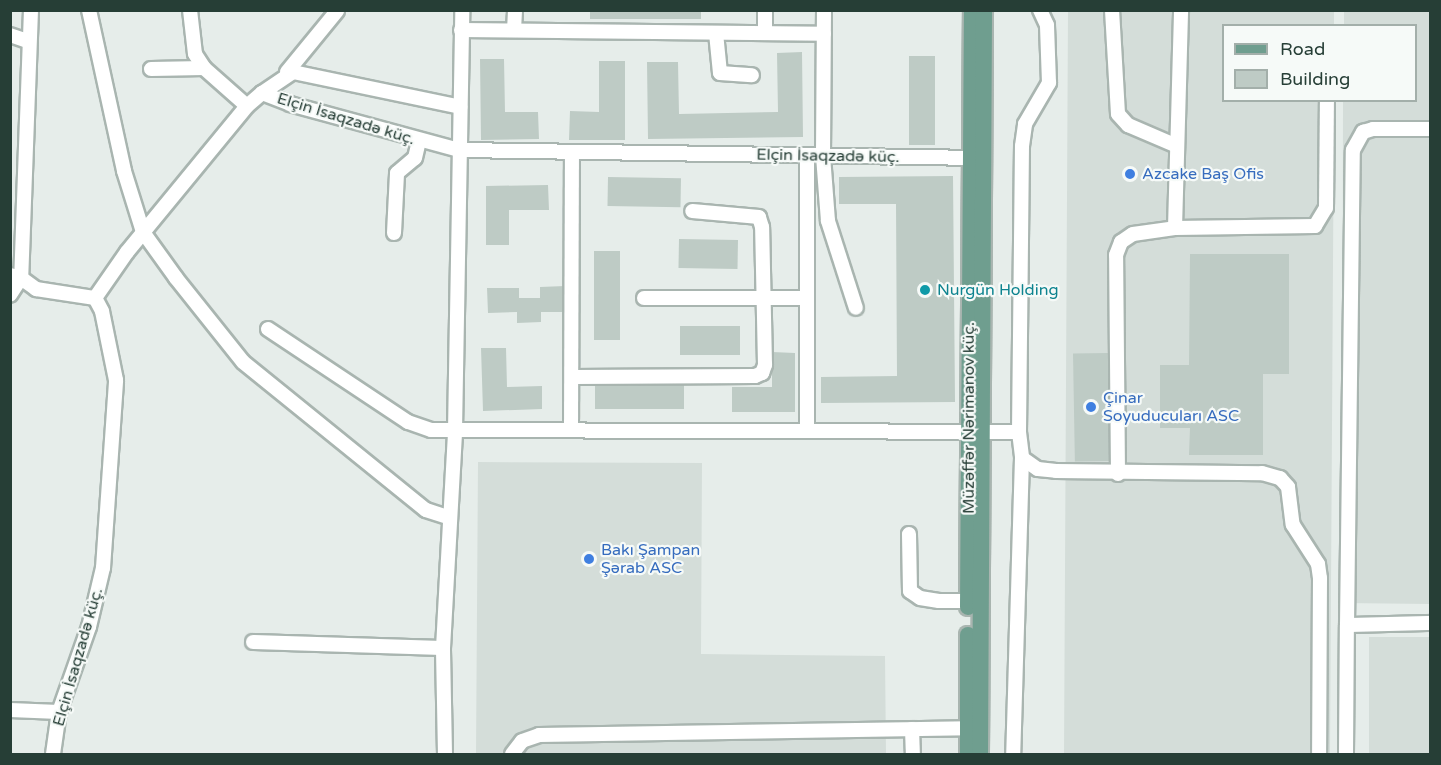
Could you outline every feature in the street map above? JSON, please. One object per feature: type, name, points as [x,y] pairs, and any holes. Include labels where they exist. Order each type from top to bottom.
[{"type":"main road","points":[[972,10],[977,158]]},
{"type":"main road","points":[[980,754],[975,430],[977,158],[984,10]]},
{"type":"main road","name":"Müzəffər Nərimanov küç.","points":[[968,754],[968,601],[975,430]]},
{"type":"street","points":[[10,295],[16,277],[14,256],[27,40],[31,10]]},
{"type":"street","points":[[89,10],[124,171],[143,232],[212,328],[243,362],[426,510],[448,517]]},
{"type":"street","points":[[190,10],[195,54],[204,68],[247,106]]},
{"type":"street","points":[[445,754],[443,648],[448,517],[455,431],[462,10]]},
{"type":"street","points":[[514,30],[515,10]]},
{"type":"street","points":[[765,10],[765,33]]},
{"type":"street","points":[[824,10],[823,156],[832,240],[856,308]]},
{"type":"street","points":[[1013,754],[1022,458],[1019,432],[1022,146],[1025,124],[1049,83],[1047,25],[1040,10]]},
{"type":"street","points":[[1112,10],[1118,114],[1128,125],[1177,146]]},
{"type":"street","points":[[1175,228],[1181,10]]},
{"type":"street","points":[[262,93],[286,72],[337,11]]},
{"type":"street","points":[[462,30],[824,34]]},
{"type":"street","points":[[716,33],[720,73],[752,75]]},
{"type":"street","points":[[10,35],[27,40]]},
{"type":"street","points":[[152,69],[204,68]]},
{"type":"street","points":[[286,72],[460,107]]},
{"type":"street","name":"Elçin İsaqzadə küç.","points":[[52,754],[59,712],[94,608],[103,568],[116,380],[102,311],[95,298],[107,277],[143,232],[247,106],[262,93],[419,141],[459,150],[572,154],[977,158]]},
{"type":"street","points":[[1118,474],[1116,255],[1121,242],[1133,234],[1175,228],[1315,226],[1326,208],[1327,102]]},
{"type":"street","points":[[1346,754],[1353,150],[1363,132],[1372,129],[1431,129]]},
{"type":"street","points":[[394,233],[397,173],[415,158],[419,141]]},
{"type":"street","points":[[571,430],[574,377],[572,154]]},
{"type":"street","points":[[807,156],[807,430]]},
{"type":"street","points":[[574,377],[755,376],[765,365],[759,217],[692,211]]},
{"type":"street","points":[[16,277],[36,289],[95,298]]},
{"type":"street","points":[[644,298],[806,298]]},
{"type":"street","points":[[268,329],[408,422],[431,430],[975,430],[1019,432]]},
{"type":"street","points":[[1022,458],[1038,469],[1118,474],[1262,473],[1280,478],[1288,487],[1293,525],[1317,564],[1320,578],[1319,754]]},
{"type":"street","points":[[909,534],[910,591],[929,600],[968,601]]},
{"type":"street","points":[[1347,625],[1431,622]]},
{"type":"street","points":[[254,642],[443,648]]},
{"type":"street","points":[[10,710],[59,712]]},
{"type":"street","points":[[512,754],[522,741],[539,735],[968,728]]},
{"type":"street","points":[[912,729],[913,754]]},
{"type":"shaded area","points":[[1068,11],[1334,11],[1334,24],[1222,24],[1222,102],[1334,102],[1330,754],[1064,754]]},
{"type":"shaded area","points":[[1344,11],[1430,11],[1430,604],[1342,603],[1343,102],[1417,102],[1417,24],[1344,24]]},
{"type":"shaded area","name":"Bakı Şampan Şərab ASC","points":[[478,462],[702,463],[701,654],[885,656],[886,754],[476,754]]},
{"type":"shaded area","points":[[1369,637],[1430,637],[1430,754],[1369,754]]},
{"type":"building","points":[[590,10],[701,10],[701,19],[590,19]]},
{"type":"building","points":[[802,52],[803,137],[648,139],[647,62],[678,62],[679,114],[778,112],[777,53]]},
{"type":"building","points":[[909,56],[935,56],[935,145],[909,145]]},
{"type":"building","points":[[480,59],[504,59],[505,112],[538,112],[539,139],[481,140]]},
{"type":"building","points":[[599,61],[625,61],[625,140],[569,140],[570,111],[599,112]]},
{"type":"building","name":"Nurgün Holding","points":[[953,176],[955,402],[821,403],[821,377],[897,376],[896,204],[839,204],[839,177]]},
{"type":"building","points":[[608,177],[681,178],[680,207],[607,206]]},
{"type":"building","points":[[548,185],[549,210],[509,210],[509,245],[486,245],[486,186]]},
{"type":"building","points":[[679,239],[738,240],[737,269],[678,268]]},
{"type":"building","points":[[594,251],[620,251],[620,340],[594,340]]},
{"type":"building","points":[[1190,254],[1289,254],[1289,374],[1263,374],[1263,455],[1189,455],[1190,428],[1160,428],[1160,365],[1189,365]]},
{"type":"building","points":[[565,286],[566,312],[541,312],[541,322],[517,323],[517,312],[488,313],[487,288],[519,288],[519,298],[540,298],[540,287]]},
{"type":"building","points":[[680,326],[740,326],[740,355],[680,355]]},
{"type":"building","points":[[481,348],[506,348],[507,387],[542,386],[542,409],[483,411]]},
{"type":"building","points":[[772,352],[795,353],[795,412],[732,412],[732,387],[772,387]]},
{"type":"building","name":"Çinar Soyuducuları ASC","points":[[1108,353],[1110,461],[1075,462],[1073,354]]},
{"type":"building","points":[[595,383],[684,383],[684,409],[595,409]]},
{"type":"place","name":"Azcake Baş Ofis","points":[[1130,174]]},
{"type":"place","name":"Nurgün Holding","points":[[925,290]]},
{"type":"place","name":"Çinar Soyuducuları ASC","points":[[1091,407]]},
{"type":"place","name":"Bakı Şampan Şərab ASC","points":[[589,559]]}]
